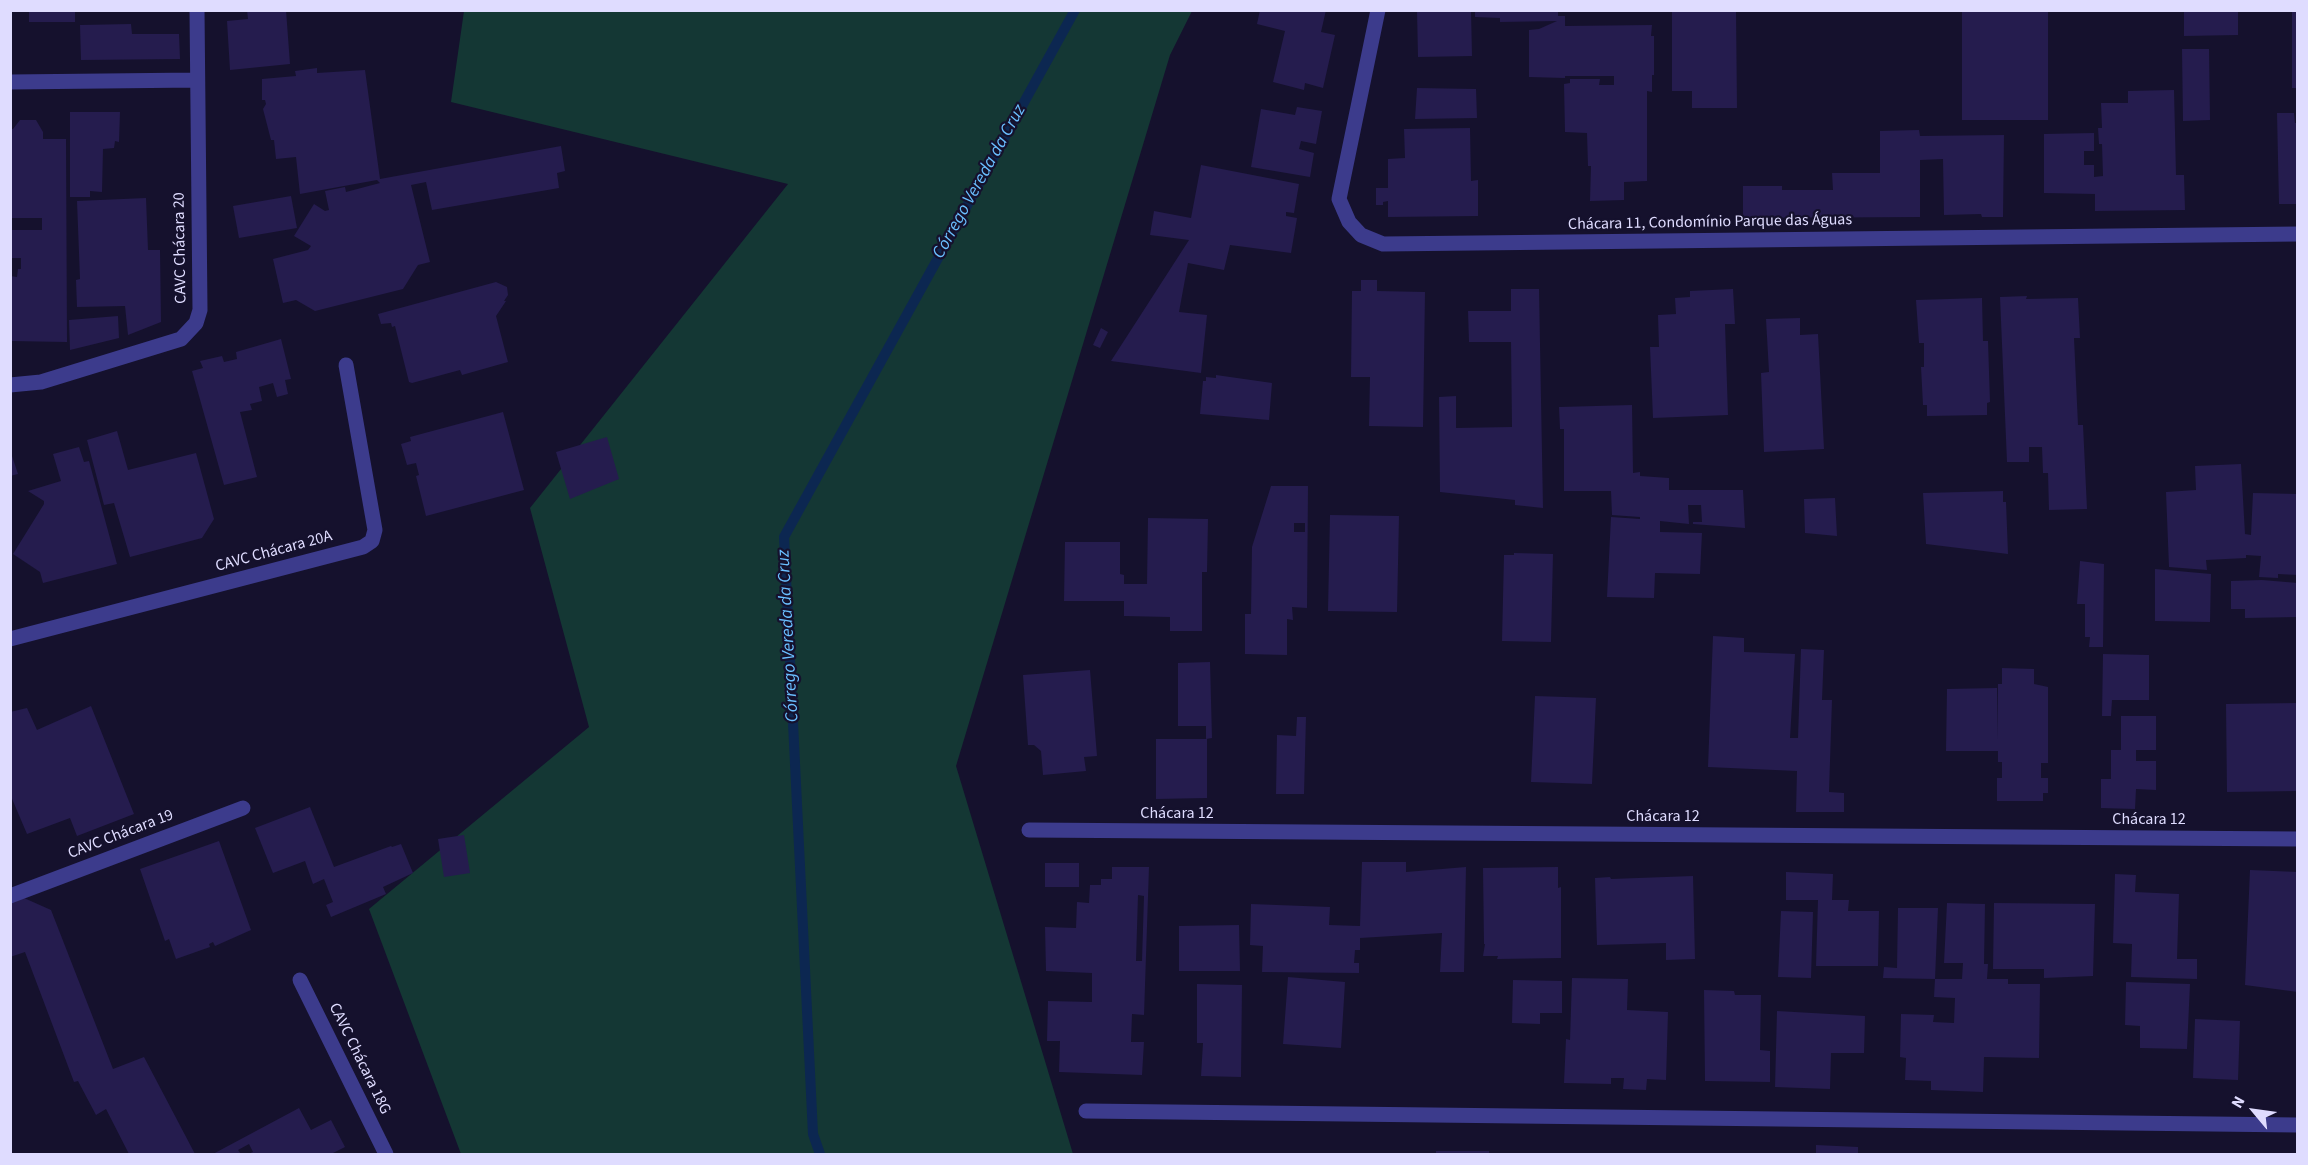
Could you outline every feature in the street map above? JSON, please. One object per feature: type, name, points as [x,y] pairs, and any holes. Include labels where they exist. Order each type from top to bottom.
[{"type":"street","name":"CAVC Chácara 20","points":[[10,385],[41,382],[181,339],[196,323],[200,310],[197,10]]},
{"type":"street","name":"Chácara 11, Condomínio Parque das Águas","points":[[1378,10],[1339,199],[1348,222],[1361,235],[1383,244],[2298,234]]},
{"type":"street","points":[[10,82],[197,80]]},
{"type":"street","name":"CAVC Chácara 20A","points":[[10,639],[363,548],[372,541],[375,530],[346,365]]},
{"type":"street","name":"CAVC Chácara 19","points":[[10,896],[243,808]]},
{"type":"street","name":"Chácara 12","points":[[1029,831],[2298,839]]},
{"type":"street","name":"CAVC Chácara 18G","points":[[300,980],[386,1155]]},
{"type":"street","points":[[1086,1111],[2298,1125]]},
{"type":"green space","points":[[464,11],[1192,11],[1170,55],[956,766],[1073,1154],[461,1154],[369,909],[589,727],[530,508],[788,184],[451,102]]},
{"type":"building","points":[[29,10],[75,10],[75,22],[29,22]]},
{"type":"building","points":[[247,10],[286,10],[290,64],[230,70],[227,21],[248,19]]},
{"type":"building","points":[[1260,10],[1326,10],[1321,32],[1335,35],[1323,88],[1305,83],[1304,90],[1273,82],[1285,31],[1257,24]]},
{"type":"building","points":[[1417,10],[1471,10],[1472,56],[1418,57]]},
{"type":"building","points":[[1475,10],[1558,10],[1558,16],[1565,16],[1565,26],[1652,25],[1654,75],[1652,75],[1652,92],[1647,91],[1647,181],[1624,182],[1624,200],[1590,201],[1591,166],[1588,166],[1587,133],[1565,132],[1564,84],[1570,83],[1570,79],[1600,79],[1599,85],[1614,85],[1614,76],[1529,77],[1529,30],[1539,29],[1557,21],[1500,22],[1500,18],[1475,17]]},
{"type":"building","points":[[1672,10],[1736,10],[1737,108],[1692,108],[1692,91],[1672,91]]},
{"type":"building","points":[[1962,10],[2048,10],[2048,120],[1962,120]]},
{"type":"building","points":[[2184,10],[2238,10],[2238,35],[2184,36]]},
{"type":"building","points":[[2292,10],[2298,10],[2298,88],[2292,88]]},
{"type":"building","points":[[131,24],[132,34],[179,34],[180,59],[81,60],[80,25]]},
{"type":"building","points":[[2182,49],[2209,49],[2210,120],[2183,121]]},
{"type":"building","points":[[317,68],[317,73],[365,70],[380,179],[561,146],[565,171],[557,173],[559,188],[432,210],[426,182],[411,185],[430,262],[418,265],[403,289],[315,311],[296,300],[283,303],[273,259],[308,250],[311,246],[294,236],[314,204],[325,211],[329,210],[325,191],[345,187],[346,192],[380,183],[377,180],[300,194],[296,157],[276,159],[274,140],[271,140],[263,109],[266,104],[265,100],[262,100],[262,79],[296,76],[295,71]]},
{"type":"building","points":[[1417,88],[1476,89],[1477,118],[1415,119]]},
{"type":"building","points":[[2174,90],[2176,175],[2184,175],[2185,210],[2095,211],[2095,194],[2044,193],[2044,134],[2094,133],[2094,151],[2084,151],[2084,165],[2094,165],[2094,177],[2103,176],[2102,144],[2099,144],[2098,128],[2102,128],[2101,103],[2128,103],[2128,91]]},
{"type":"building","points":[[1297,107],[1322,111],[1316,144],[1301,141],[1299,149],[1314,153],[1310,177],[1251,167],[1261,109],[1295,115]]},
{"type":"building","points":[[70,112],[120,112],[119,142],[115,141],[114,148],[103,149],[102,192],[90,191],[90,197],[70,197]]},
{"type":"building","points":[[2277,113],[2294,113],[2295,123],[2298,123],[2298,204],[2279,204]]},
{"type":"building","points":[[20,120],[36,120],[43,132],[43,139],[66,139],[67,342],[10,341],[10,276],[17,277],[18,269],[21,269],[21,258],[10,258],[10,230],[42,230],[42,218],[10,218],[10,129],[13,129]]},
{"type":"building","points":[[1470,128],[1471,181],[1478,180],[1478,216],[1388,217],[1388,201],[1383,202],[1383,205],[1376,205],[1376,188],[1388,188],[1388,159],[1405,158],[1404,129]]},
{"type":"building","points":[[1919,130],[1920,136],[2004,135],[2003,217],[1982,217],[1981,214],[1944,215],[1943,159],[1920,160],[1920,217],[1743,218],[1743,186],[1782,186],[1782,190],[1833,190],[1832,173],[1880,173],[1880,131]]},
{"type":"building","points":[[1201,165],[1299,184],[1294,213],[1286,212],[1286,216],[1297,218],[1291,253],[1230,245],[1224,270],[1188,263],[1179,312],[1207,315],[1201,373],[1111,361],[1189,240],[1150,235],[1154,211],[1191,218]]},
{"type":"building","points":[[291,196],[297,228],[239,238],[233,206]]},
{"type":"building","points":[[146,198],[148,250],[160,250],[161,322],[128,335],[125,306],[77,307],[76,280],[80,279],[77,201]]},
{"type":"building","points":[[1361,280],[1377,280],[1377,291],[1425,292],[1423,427],[1369,426],[1370,377],[1351,377],[1352,291],[1361,291]]},
{"type":"building","points":[[496,282],[507,287],[508,295],[504,301],[506,301],[496,316],[508,362],[462,375],[460,370],[409,382],[395,326],[392,327],[391,323],[381,324],[378,314]]},
{"type":"building","points":[[1511,289],[1539,289],[1543,508],[1515,505],[1515,500],[1440,492],[1439,397],[1456,396],[1456,428],[1512,427],[1511,342],[1469,342],[1468,311],[1511,311]]},
{"type":"building","points":[[1733,289],[1735,324],[1725,324],[1728,415],[1653,418],[1650,347],[1659,347],[1658,315],[1676,314],[1675,298],[1690,297],[1690,291]]},
{"type":"building","points":[[2027,296],[2026,299],[2078,298],[2080,338],[2074,338],[2078,425],[2083,425],[2087,509],[2049,510],[2048,473],[2043,473],[2042,447],[2029,447],[2029,462],[2007,462],[2000,297]]},
{"type":"building","points":[[1982,298],[1983,341],[1988,341],[1990,402],[1987,403],[1987,415],[1927,416],[1927,405],[1923,405],[1921,367],[1924,367],[1924,343],[1919,343],[1916,300]]},
{"type":"building","points":[[118,316],[119,338],[70,350],[69,320]]},
{"type":"building","points":[[1800,318],[1800,335],[1818,334],[1824,449],[1764,452],[1761,373],[1769,372],[1766,319]]},
{"type":"building","points":[[1101,328],[1108,332],[1100,348],[1093,345]]},
{"type":"building","points":[[281,339],[291,379],[285,380],[288,394],[277,397],[273,383],[259,387],[262,401],[250,404],[252,410],[240,412],[257,477],[224,485],[192,371],[203,368],[200,361],[222,356],[224,362],[237,359],[236,352]]},
{"type":"building","points":[[1216,375],[1272,383],[1269,420],[1200,414],[1203,381],[1206,381],[1206,377],[1216,378]]},
{"type":"building","points":[[1632,405],[1633,473],[1640,472],[1640,476],[1669,478],[1669,490],[1743,490],[1745,528],[1693,524],[1693,522],[1702,522],[1701,505],[1688,505],[1689,524],[1660,521],[1660,532],[1702,533],[1700,574],[1655,573],[1654,598],[1607,597],[1611,517],[1640,519],[1640,517],[1612,515],[1611,491],[1564,491],[1564,429],[1560,429],[1559,407]]},
{"type":"building","points":[[503,412],[524,490],[426,516],[416,476],[419,475],[416,463],[407,465],[401,444],[411,441],[410,437]]},
{"type":"building","points":[[117,431],[128,470],[196,453],[214,519],[202,538],[130,557],[114,503],[104,505],[87,440]]},
{"type":"building","points":[[607,437],[619,479],[570,499],[556,452]]},
{"type":"building","points":[[79,447],[84,462],[89,461],[117,564],[43,583],[40,572],[13,554],[44,504],[44,501],[28,491],[61,481],[53,454]]},
{"type":"building","points":[[10,450],[18,474],[10,476]]},
{"type":"building","points":[[2241,464],[2245,534],[2251,535],[2253,493],[2298,494],[2298,575],[2278,574],[2278,578],[2259,577],[2261,556],[2246,555],[2246,558],[2206,560],[2207,570],[2169,567],[2166,492],[2196,490],[2195,466]]},
{"type":"building","points":[[1271,486],[1308,486],[1307,608],[1292,607],[1293,620],[1287,619],[1287,655],[1245,654],[1245,614],[1251,614],[1252,547]],"holes":[[[1294,523],[1305,523],[1305,532],[1294,532]]]},
{"type":"building","points":[[2003,491],[2003,502],[2006,502],[2008,554],[1926,544],[1923,493]]},
{"type":"building","points":[[1835,498],[1837,536],[1805,533],[1804,499]]},
{"type":"building","points":[[1330,515],[1399,516],[1397,612],[1328,611]]},
{"type":"building","points":[[1148,518],[1208,519],[1207,572],[1202,572],[1202,631],[1170,631],[1170,617],[1124,616],[1124,601],[1064,601],[1065,542],[1120,542],[1120,574],[1124,575],[1124,584],[1147,584]]},
{"type":"building","points":[[1514,553],[1553,554],[1551,642],[1502,641],[1504,555],[1514,555]]},
{"type":"building","points":[[2080,561],[2104,564],[2103,647],[2089,647],[2090,637],[2085,637],[2085,604],[2077,604]]},
{"type":"building","points":[[2155,569],[2211,574],[2210,622],[2155,621]]},
{"type":"building","points":[[2262,580],[2298,583],[2298,617],[2245,618],[2245,609],[2231,609],[2231,581]]},
{"type":"building","points":[[1713,636],[1744,638],[1744,652],[1795,654],[1790,738],[1798,738],[1801,649],[1824,650],[1822,700],[1832,700],[1829,792],[1844,793],[1844,812],[1796,812],[1797,771],[1708,767]]},
{"type":"building","points":[[2103,654],[2149,655],[2149,700],[2112,700],[2111,716],[2102,716]]},
{"type":"building","points":[[1210,662],[1212,738],[1206,739],[1206,726],[1178,726],[1178,663]]},
{"type":"building","points":[[2002,668],[2034,669],[2034,684],[2048,687],[2048,763],[2041,763],[2041,778],[2048,778],[2048,793],[2043,793],[2043,801],[1997,801],[1997,778],[2002,778],[2002,762],[1998,762],[1998,751],[1946,751],[1947,689],[1997,688],[1998,740],[1998,684],[2002,684]]},
{"type":"building","points":[[1090,670],[1097,756],[1084,757],[1086,771],[1043,775],[1041,751],[1034,745],[1028,745],[1023,675]]},
{"type":"building","points":[[1535,696],[1596,698],[1592,784],[1531,782]]},
{"type":"building","points":[[2298,703],[2298,791],[2227,792],[2226,704]]},
{"type":"building","points":[[91,706],[134,814],[77,836],[70,818],[27,834],[10,794],[10,712],[27,708],[37,730]]},
{"type":"building","points":[[2121,716],[2156,716],[2156,750],[2136,750],[2136,761],[2156,761],[2156,790],[2136,789],[2135,809],[2101,808],[2101,779],[2111,779],[2111,750],[2121,750]]},
{"type":"building","points":[[1297,717],[1306,717],[1304,794],[1276,794],[1277,735],[1296,736]]},
{"type":"building","points":[[1156,739],[1207,739],[1207,798],[1156,799]]},
{"type":"building","points":[[310,807],[334,867],[401,844],[413,873],[383,887],[386,894],[331,917],[326,905],[333,902],[324,879],[313,884],[305,861],[273,873],[255,828]]},
{"type":"building","points":[[464,835],[470,873],[444,877],[438,839]]},
{"type":"building","points":[[219,841],[251,930],[215,946],[213,942],[209,944],[210,947],[176,959],[169,939],[165,941],[140,869]]},
{"type":"building","points":[[1362,862],[1406,862],[1406,872],[1466,867],[1464,972],[1440,972],[1442,933],[1360,938],[1360,950],[1355,950],[1354,963],[1359,963],[1359,973],[1262,972],[1263,946],[1250,945],[1251,904],[1330,907],[1329,925],[1360,926]]},
{"type":"building","points":[[1045,863],[1079,863],[1079,887],[1045,887]]},
{"type":"building","points":[[1112,867],[1149,867],[1144,1015],[1132,1014],[1131,1042],[1144,1042],[1142,1075],[1059,1072],[1060,1041],[1047,1041],[1048,1001],[1092,1002],[1092,973],[1046,971],[1045,927],[1076,928],[1077,902],[1089,903],[1090,885],[1101,885],[1101,879],[1112,879]],"holes":[[[1138,895],[1144,896],[1142,961],[1136,961]]]},
{"type":"building","points":[[1558,867],[1558,888],[1561,887],[1561,958],[1497,959],[1498,956],[1483,956],[1485,944],[1483,868]]},
{"type":"building","points":[[2250,870],[2298,872],[2298,992],[2245,985]]},
{"type":"building","points":[[1786,872],[1833,874],[1832,900],[1849,900],[1848,911],[1879,911],[1878,966],[1816,966],[1818,900],[1786,900]]},
{"type":"building","points":[[2115,874],[2136,875],[2135,892],[2179,894],[2177,959],[2197,959],[2197,979],[2131,977],[2132,944],[2113,943]]},
{"type":"building","points":[[1693,876],[1695,959],[1666,960],[1666,943],[1597,945],[1595,878]]},
{"type":"building","points":[[24,898],[51,910],[113,1069],[144,1057],[195,1154],[129,1154],[106,1109],[96,1115],[78,1081],[74,1082],[25,952],[10,957],[10,903]]},
{"type":"building","points":[[1947,903],[1985,904],[1984,964],[1988,964],[1987,979],[2008,979],[2008,984],[2040,984],[2039,1058],[1984,1057],[1983,1092],[1931,1090],[1931,1081],[1905,1080],[1906,1058],[1900,1057],[1901,1014],[1934,1015],[1933,1022],[1954,1023],[1955,998],[1934,997],[1935,979],[1962,979],[1963,963],[1944,963]]},
{"type":"building","points":[[1994,903],[2095,904],[2093,976],[2044,978],[2044,969],[1993,969]]},
{"type":"building","points":[[1898,908],[1938,908],[1935,979],[1883,978],[1884,967],[1897,968]]},
{"type":"building","points":[[1781,911],[1813,912],[1811,978],[1778,977]]},
{"type":"building","points":[[1239,925],[1240,971],[1179,971],[1179,926]]},
{"type":"building","points":[[1288,977],[1345,982],[1341,1048],[1283,1044]]},
{"type":"building","points":[[1572,978],[1628,979],[1627,1010],[1668,1012],[1666,1080],[1647,1079],[1646,1090],[1623,1089],[1624,1078],[1611,1078],[1611,1084],[1564,1083],[1566,1039],[1570,1040]]},
{"type":"building","points":[[1513,980],[1562,981],[1562,1013],[1540,1013],[1540,1024],[1512,1023]]},
{"type":"building","points":[[2126,982],[2190,984],[2187,1049],[2140,1048],[2140,1026],[2125,1025]]},
{"type":"building","points":[[1197,984],[1242,985],[1241,1077],[1201,1076],[1203,1043],[1197,1043]]},
{"type":"building","points":[[1704,990],[1734,991],[1735,995],[1761,995],[1760,1050],[1770,1051],[1770,1082],[1705,1081]]},
{"type":"building","points":[[1777,1011],[1865,1016],[1864,1053],[1831,1053],[1830,1089],[1775,1087]]},
{"type":"building","points":[[2195,1019],[2240,1021],[2238,1080],[2193,1078]]},
{"type":"building","points":[[299,1108],[311,1130],[331,1120],[345,1147],[331,1154],[248,1154],[253,1152],[249,1144],[238,1150],[241,1154],[213,1154]]},
{"type":"building","points":[[1816,1145],[1858,1147],[1858,1154],[1816,1154]]},
{"type":"building","points":[[1436,1151],[1489,1151],[1489,1154],[1436,1154]]},
{"type":"waterway","name":"Córrego Vereda da Cruz","points":[[820,1154],[813,1134],[784,537],[1075,10]]}]
